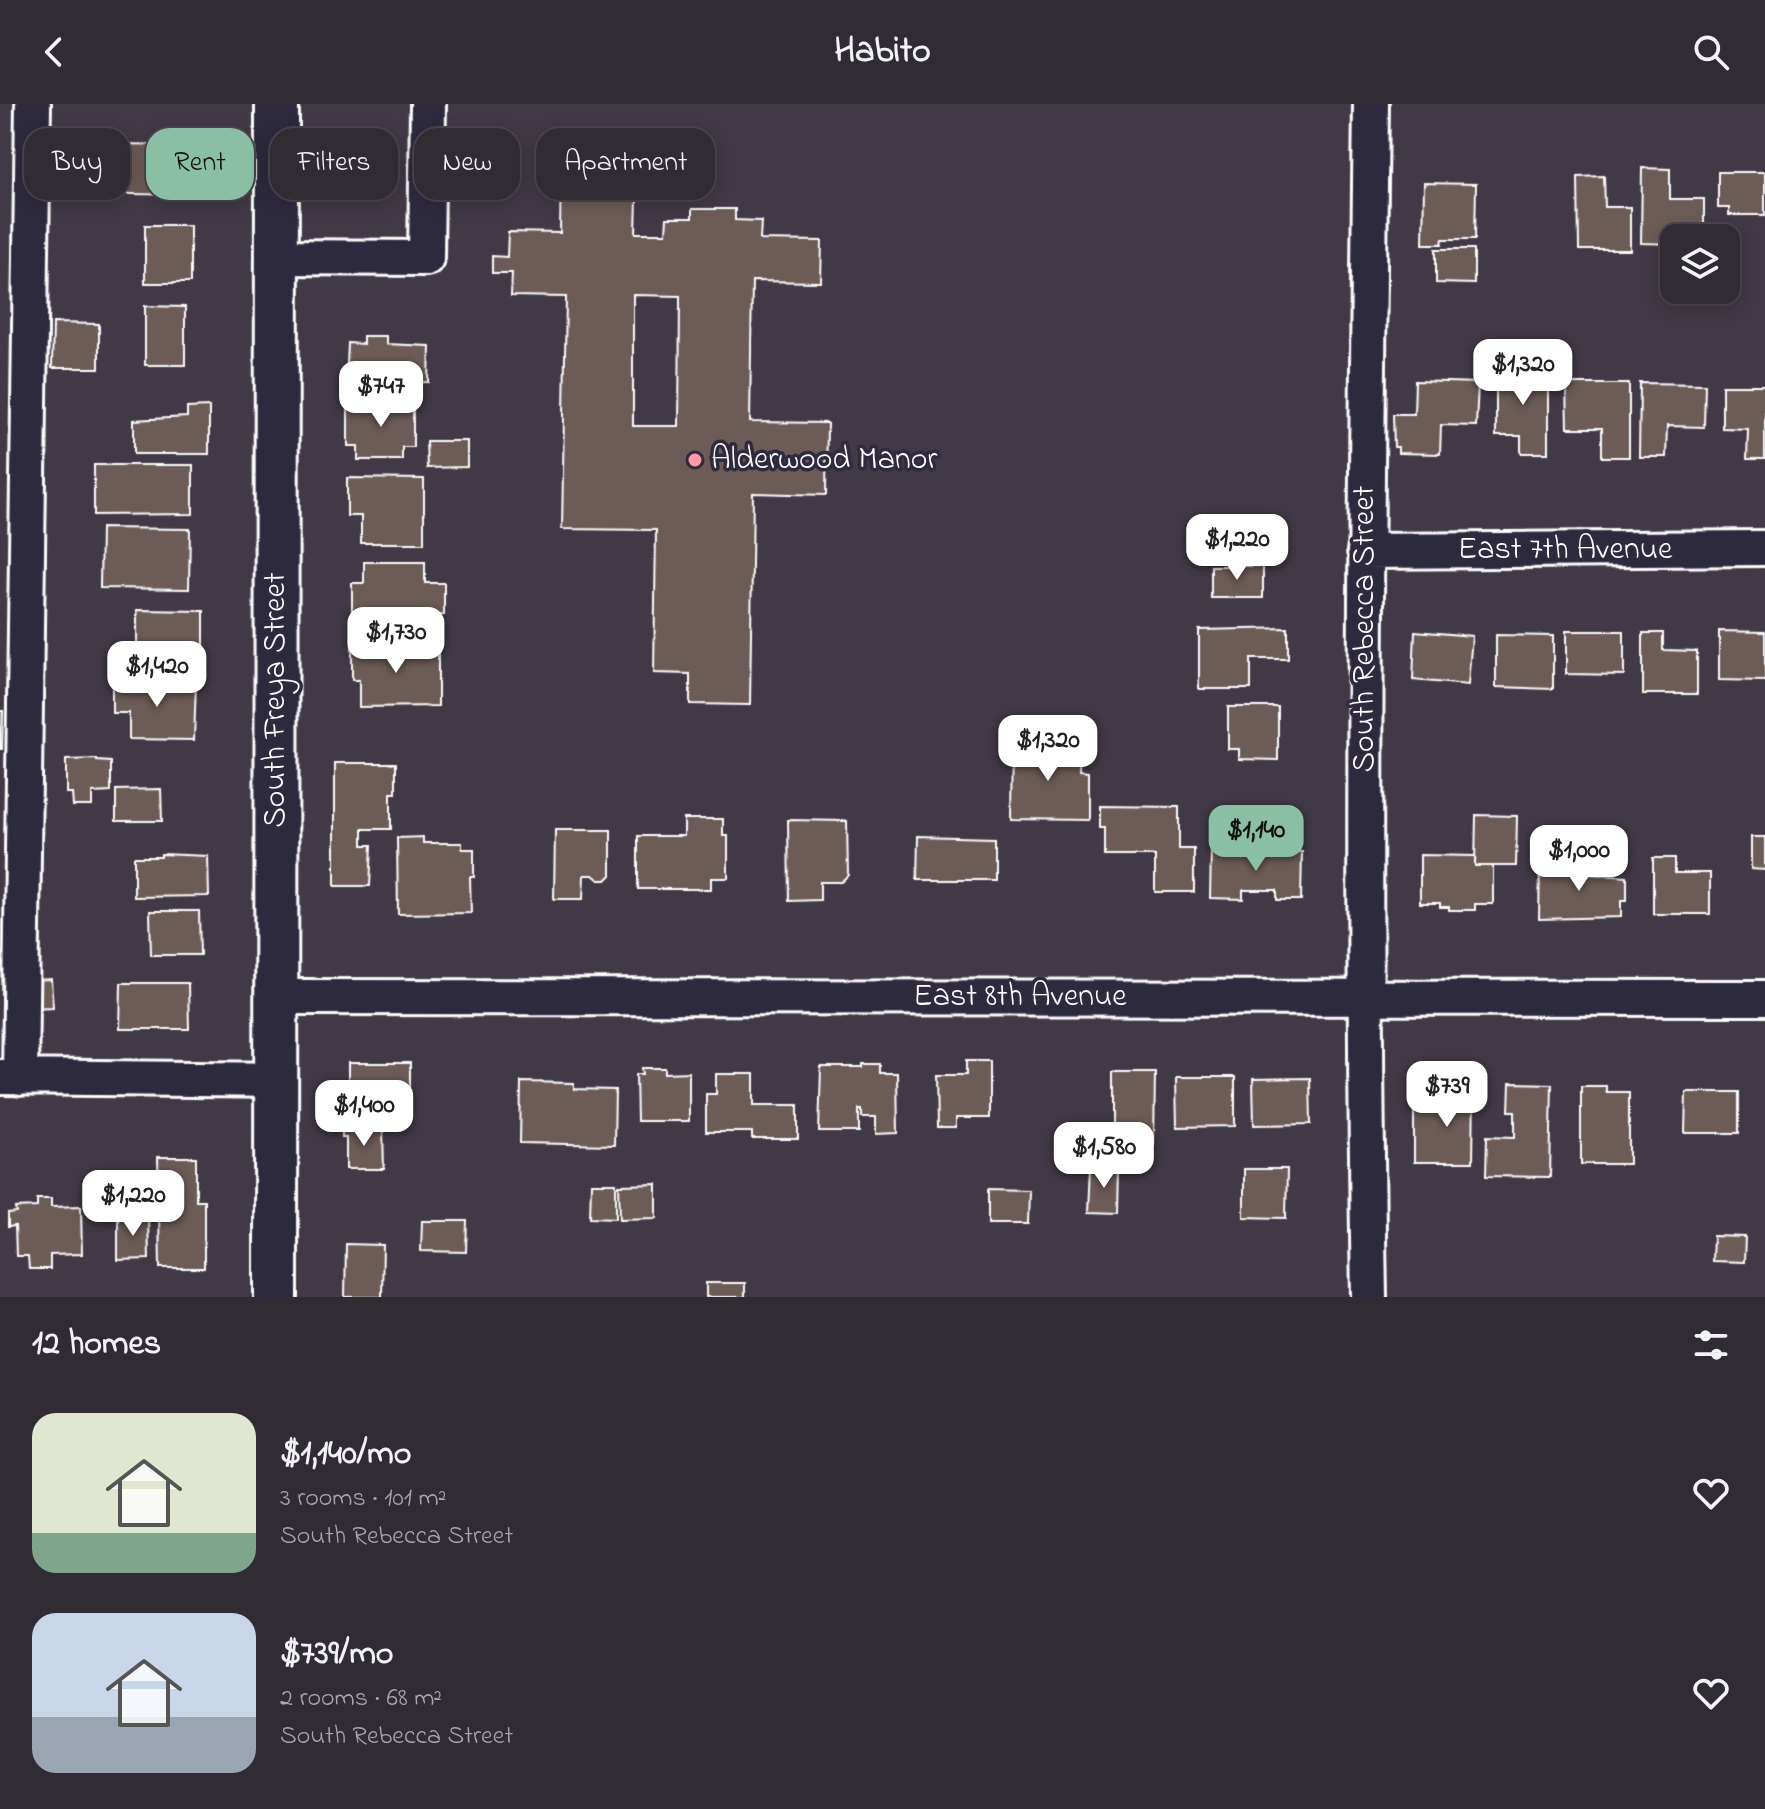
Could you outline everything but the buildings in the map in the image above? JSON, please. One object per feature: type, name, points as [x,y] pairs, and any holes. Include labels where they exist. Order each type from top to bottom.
[{"type":"main road","name":"South Freya Street","points":[[276,1297],[277,104]]},
{"type":"street","points":[[33,104],[10,1077],[277,1080]]},
{"type":"street","points":[[275,257],[426,258],[428,104]]},
{"type":"street","name":"South Rebecca Street","points":[[1369,1297],[1363,997],[1371,104]]},
{"type":"street","name":"East 7th Avenue","points":[[1365,551],[1765,548]]},
{"type":"street","name":"East 8th Avenue","points":[[276,997],[1765,998]]},
{"type":"place","name":"Alderwood Manor","points":[[695,460]]}]
